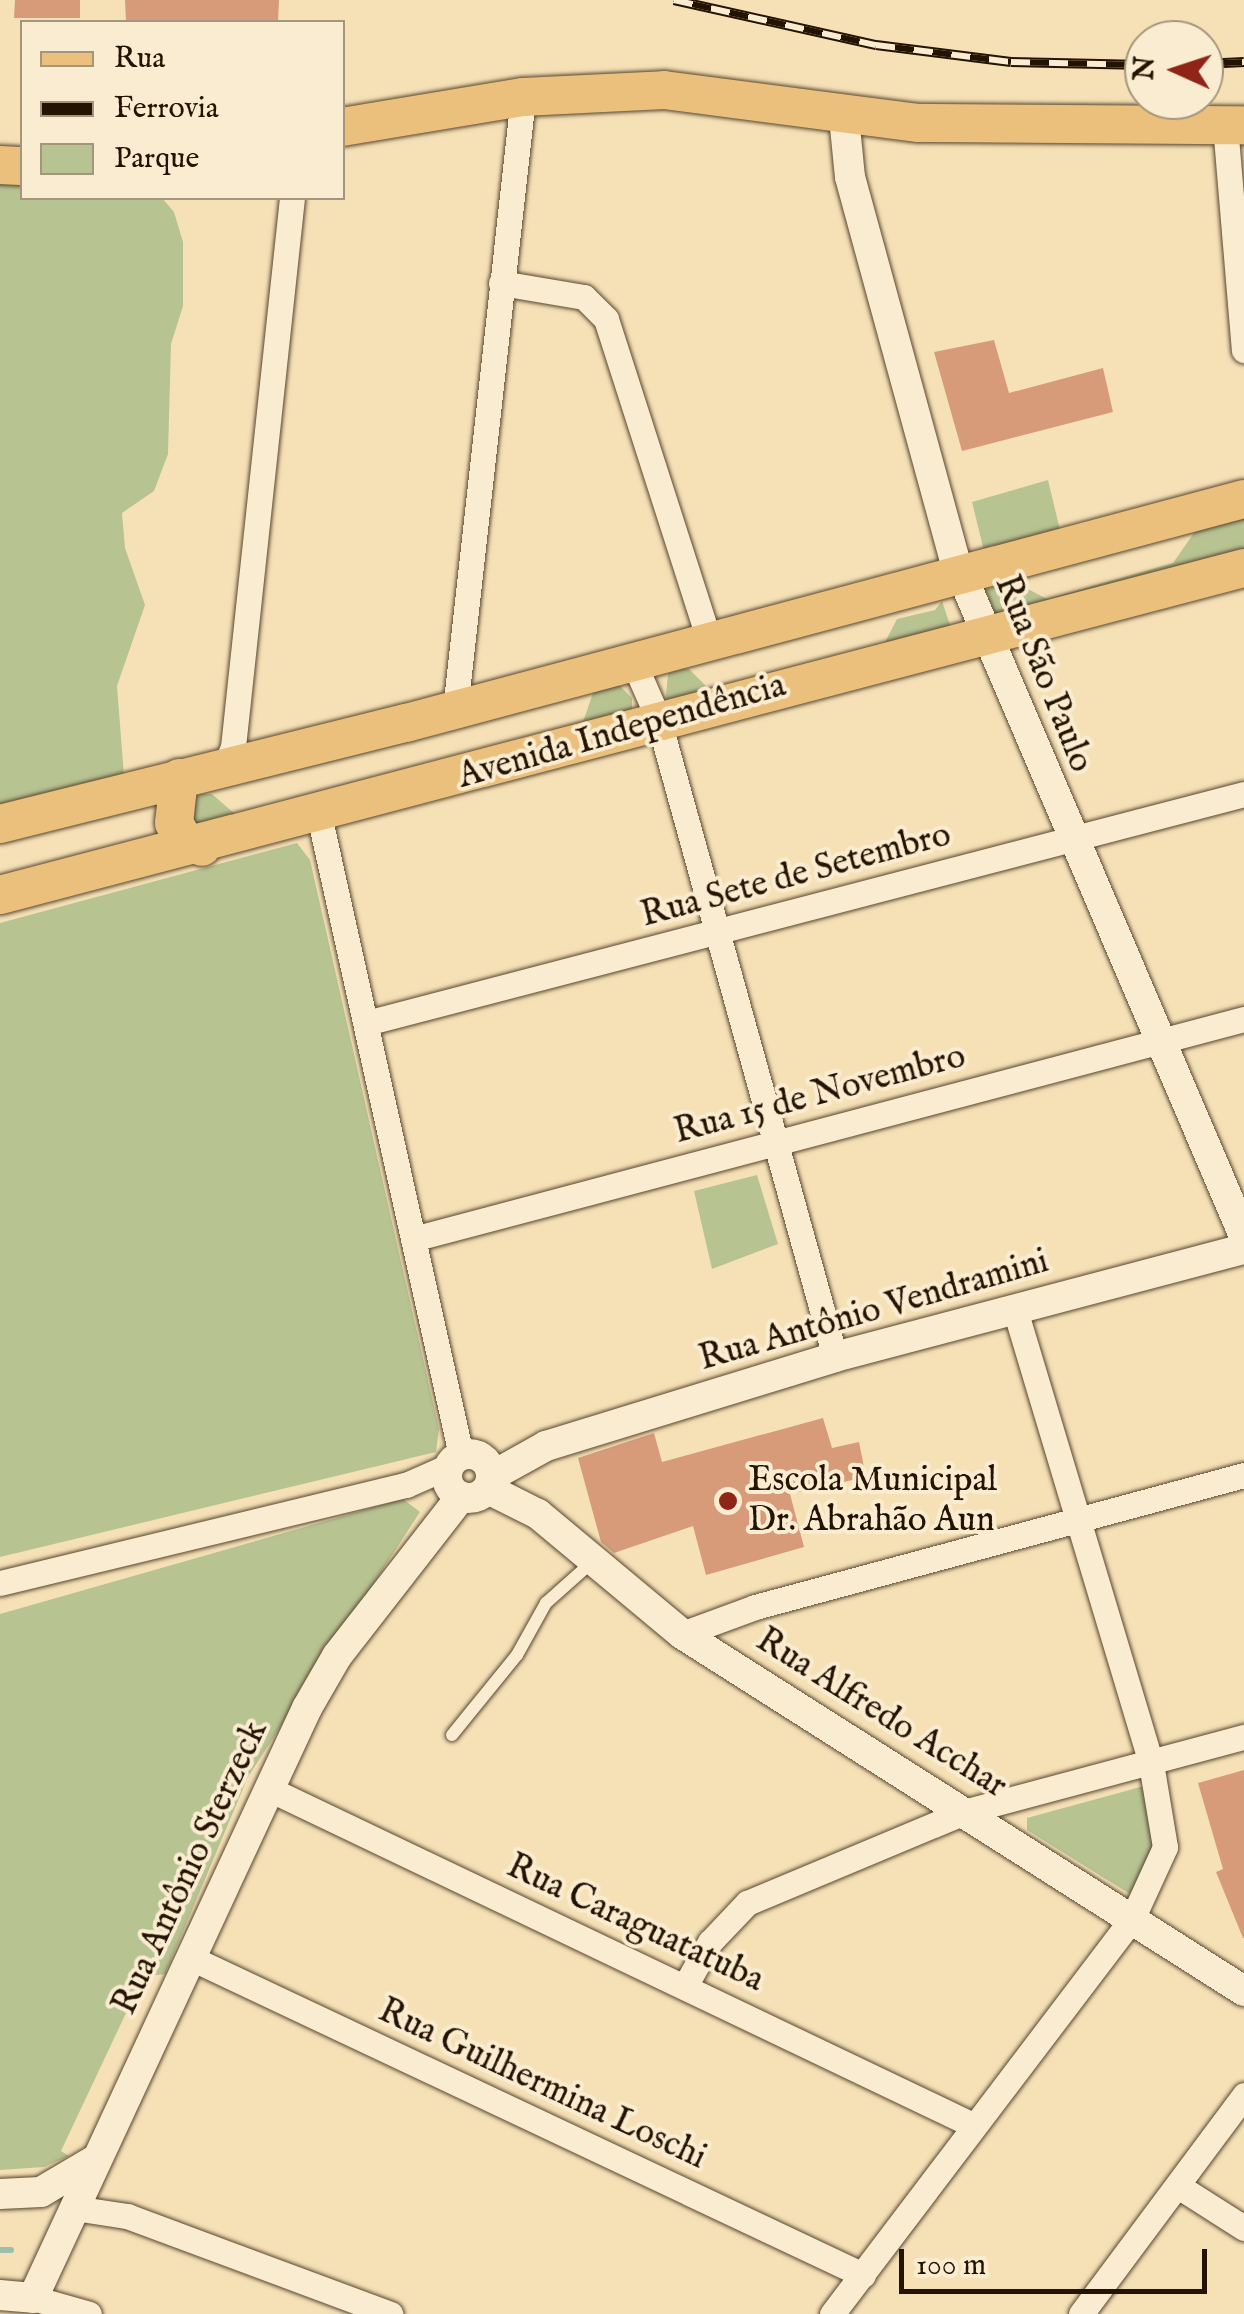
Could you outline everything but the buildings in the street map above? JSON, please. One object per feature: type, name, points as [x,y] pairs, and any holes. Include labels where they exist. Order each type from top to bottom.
[{"type":"main road","points":[[345,127],[523,98],[664,90],[844,117],[1014,126],[1234,125]]},
{"type":"main road","name":"Avenida Independência","points":[[0,824],[455,710],[960,571],[1244,499]]},
{"type":"main road","name":"Avenida Independência","points":[[0,895],[202,847],[658,718],[1244,568]]},
{"type":"main road","points":[[179,778],[174,823],[184,840],[202,847]]},
{"type":"main road","points":[[119,792],[149,823],[141,862]]},
{"type":"street","points":[[455,710],[523,98]]},
{"type":"street","name":"Rua São Paulo","points":[[844,117],[850,177],[960,571],[1070,838],[1244,1236]]},
{"type":"street","points":[[1234,125],[1244,350]]},
{"type":"street","points":[[225,766],[234,748],[292,200]]},
{"type":"street","points":[[501,283],[584,297],[606,319],[710,639]]},
{"type":"street","points":[[633,661],[658,718],[835,1356]]},
{"type":"street","name":"Rua Sete de Setembro","points":[[366,1024],[1244,794]]},
{"type":"street","points":[[0,1582],[406,1484],[469,1476],[319,815]]},
{"type":"street","name":"Rua 15 de Novembro","points":[[414,1239],[1244,1019]]},
{"type":"street","name":"Rua Antônio Vendramini","points":[[469,1476],[527,1453],[835,1356],[1244,1249]]},
{"type":"street","points":[[832,2314],[1133,1917],[1165,1847],[1152,1763],[1015,1310]]},
{"type":"street","points":[[682,1634],[754,1607],[1244,1475]]},
{"type":"street","name":"Rua Alfredo Acchar","points":[[469,1476],[538,1514],[682,1634],[967,1811],[1244,1991]]},
{"type":"street","name":"Rua Antônio Sterzeck","points":[[33,2298],[192,1958],[266,1788],[337,1656],[469,1476]]},
{"type":"street","points":[[686,1986],[710,1942],[747,1903],[967,1811],[1244,1737]]},
{"type":"street","name":"Rua Caraguatatuba","points":[[266,1788],[973,2125]]},
{"type":"street","name":"Rua Guilhermina Loschi","points":[[192,1958],[863,2275]]},
{"type":"street","points":[[1081,2314],[1244,2096]]},
{"type":"street","points":[[0,2194],[42,2192],[97,2158]]},
{"type":"street","points":[[1178,2186],[1244,2228]]},
{"type":"street","points":[[74,2208],[127,2216],[390,2314]]},
{"type":"street","points":[[0,2295],[33,2298],[89,2314]]},
{"type":"lane","points":[[452,1735],[518,1655],[546,1603],[592,1562]]},
{"type":"green space","points":[[0,175],[20,179],[20,200],[164,200],[174,212],[183,242],[183,306],[171,344],[168,454],[154,491],[122,513],[125,548],[145,605],[117,686],[124,776],[0,812]]},
{"type":"green space","points":[[1048,480],[1060,530],[984,551],[972,502]]},
{"type":"green space","points":[[1244,517],[1244,559],[999,626],[986,590],[1011,580],[1047,599],[1173,563],[1196,530]]},
{"type":"green space","points":[[942,601],[954,637],[669,704],[666,696],[668,674],[678,668],[689,669],[709,689],[884,644],[897,619],[935,610]]},
{"type":"green space","points":[[618,684],[632,698],[632,710],[203,838],[183,810],[201,794],[212,794],[236,815],[583,722],[594,690]]},
{"type":"green space","points":[[297,843],[310,860],[439,1429],[436,1452],[0,1557],[0,923]]},
{"type":"green space","points":[[757,1175],[778,1244],[712,1269],[694,1191]]},
{"type":"green space","points":[[403,1499],[420,1512],[248,1777],[165,1974],[143,1977],[61,2151],[69,2156],[44,2167],[0,2170],[0,1614]]},
{"type":"green space","points":[[1144,1786],[1157,1850],[1133,1896],[1027,1830],[1027,1818]]},
{"type":"waterway","points":[[0,2250],[11,2250]]},
{"type":"railway","points":[[674,0],[876,45],[1011,62],[1124,65]]},
{"type":"railway","points":[[1224,63],[1244,62]]},
{"type":"place","name":"Escola Municipal Dr. Abrahão Aun","points":[[728,1501]]}]
